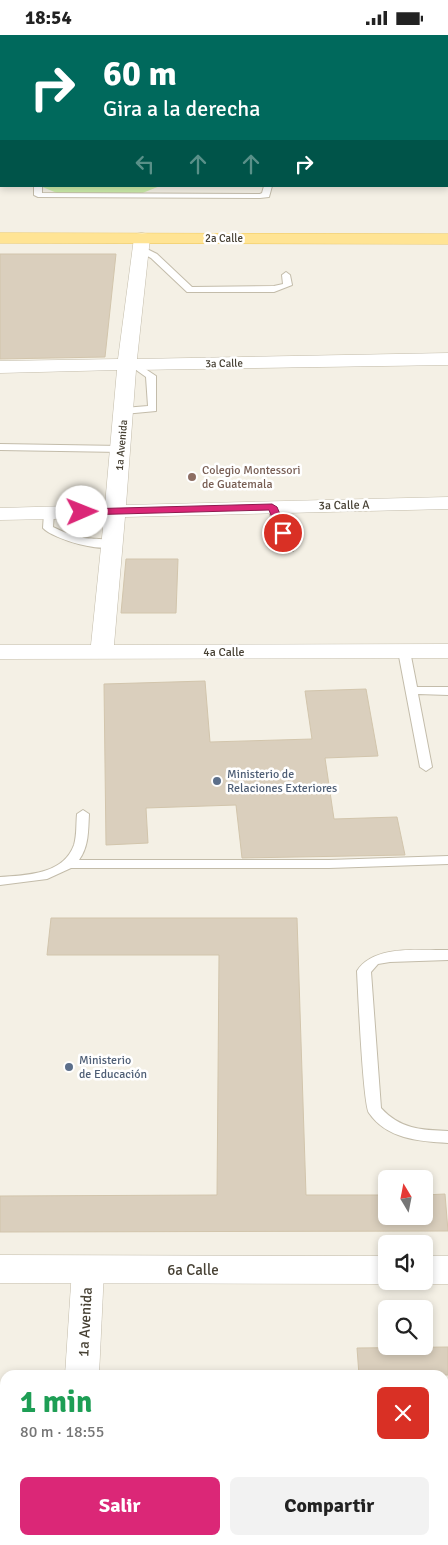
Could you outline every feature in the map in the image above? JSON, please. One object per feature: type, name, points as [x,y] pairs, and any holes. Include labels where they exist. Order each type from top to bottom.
[{"type":"main road","name":"2a Calle","points":[[0,238],[141,243],[448,239]]},
{"type":"street","name":"1a Avenida","points":[[102,653],[124,411],[131,365],[141,243]]},
{"type":"street","name":"3a Calle","points":[[0,367],[448,359]]},
{"type":"street","name":"3a Calle A","points":[[0,514],[448,503]]},
{"type":"street","name":"4a Calle","points":[[0,652],[448,651]]},
{"type":"street","name":"6a Calle","points":[[0,1269],[378,1270]]},
{"type":"street","name":"1a Avenida","points":[[82,1370],[88,1270]]},
{"type":"street","points":[[433,1270],[448,1270]]},
{"type":"lane","points":[[38,187],[38,195],[170,196],[260,196],[266,195],[268,187]]},
{"type":"lane","points":[[170,196],[171,187]]},
{"type":"lane","points":[[141,243],[190,290],[274,289],[288,285],[286,275]]},
{"type":"lane","points":[[124,411],[153,409],[151,376],[131,365]]},
{"type":"lane","points":[[0,447],[121,449]]},
{"type":"lane","points":[[272,507],[289,549]]},
{"type":"lane","points":[[49,513],[48,527],[59,535],[93,544],[112,544]]},
{"type":"lane","points":[[404,651],[426,767]]},
{"type":"lane","points":[[412,690],[448,691]]},
{"type":"lane","points":[[70,864],[80,845],[83,814]]},
{"type":"lane","points":[[0,881],[36,879],[70,864],[329,864],[448,860]]},
{"type":"lane","points":[[448,955],[390,957],[373,961],[364,971],[374,1109],[383,1121],[403,1133],[448,1137]]},
{"type":"green space","points":[[42,187],[158,187],[140,194],[57,193]]},
{"type":"building","points":[[0,254],[116,254],[105,357],[0,359]]},
{"type":"building","points":[[126,559],[178,559],[176,613],[121,613]]},
{"type":"building","name":"Ministerio de Relaciones Exteriores","points":[[205,681],[210,742],[312,739],[305,691],[366,689],[378,756],[325,758],[334,819],[397,817],[405,855],[242,858],[236,805],[146,808],[148,843],[106,845],[104,684]]},
{"type":"building","points":[[51,918],[297,918],[306,1195],[378,1195],[378,1225],[433,1225],[433,1195],[445,1194],[448,1231],[0,1232],[0,1196],[217,1195],[219,955],[47,955]]},
{"type":"building","points":[[433,1347],[448,1347],[448,1370],[359,1370],[357,1348],[378,1348],[378,1355],[433,1355]]},
{"type":"place","name":"Colegio Montessori de Guatemala","points":[[192,477]]},
{"type":"place","name":"Ministerio de Relaciones Exteriores","points":[[217,781]]},
{"type":"place","name":"Ministerio de Educación","points":[[69,1067]]},
{"type":"route","points":[[82,512],[272,507],[283,533]]}]
